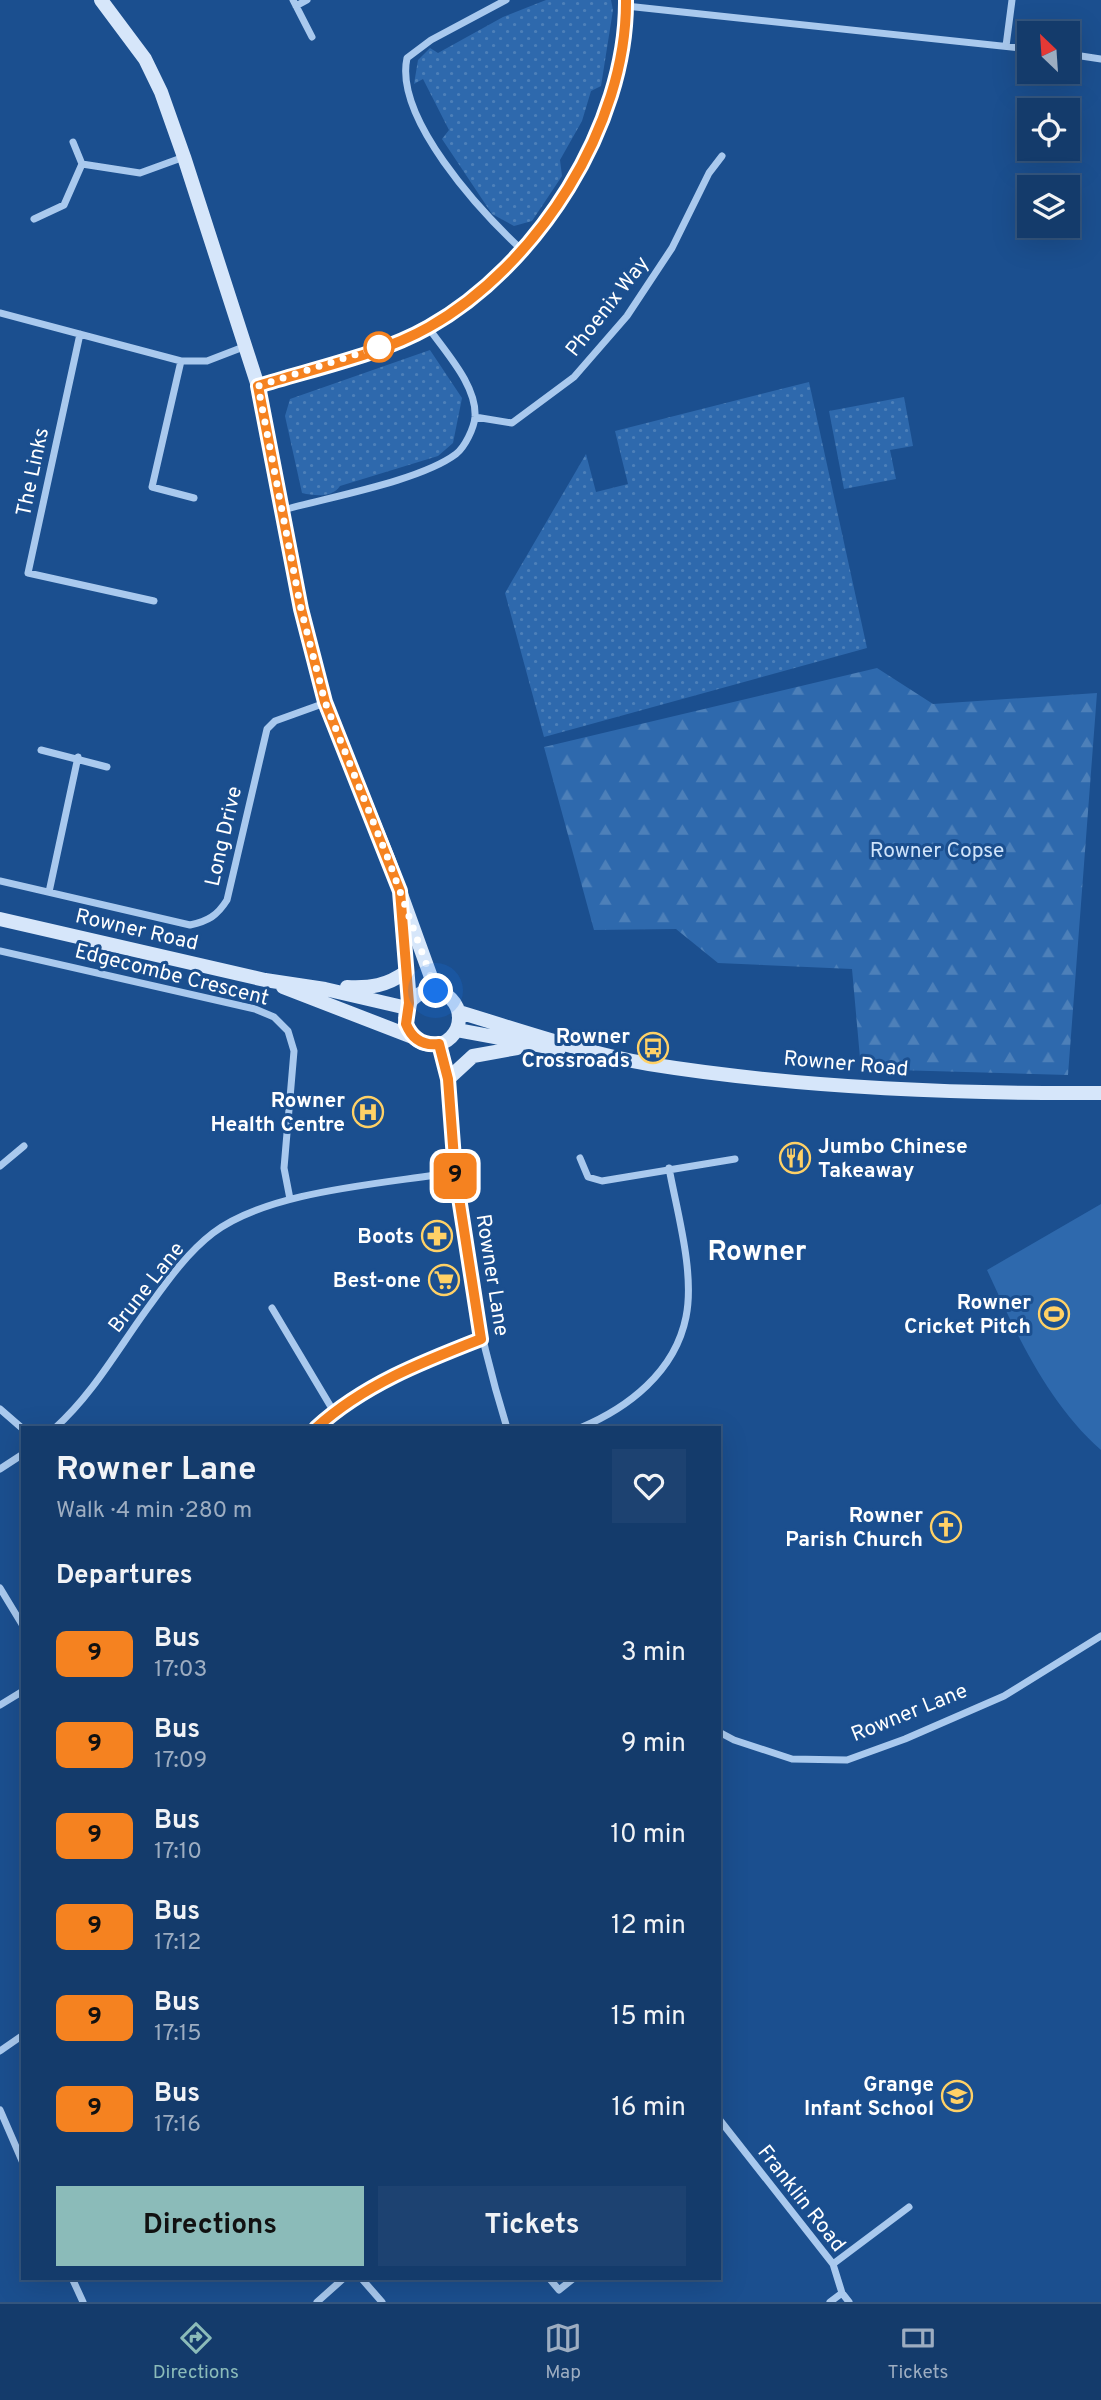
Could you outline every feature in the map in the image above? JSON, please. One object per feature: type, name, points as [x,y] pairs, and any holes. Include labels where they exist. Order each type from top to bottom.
[{"type":"main road","points":[[101,0],[145,59],[161,92],[184,157],[258,386],[301,609],[325,702],[400,891],[436,991]]},
{"type":"main road","points":[[400,891],[408,1006],[406,1024],[415,1038],[430,1045],[439,1044],[457,1030],[459,1013],[451,998],[436,991],[421,993],[408,1006]]},
{"type":"main road","name":"Rowner Road","points":[[0,919],[265,980],[408,1006]]},
{"type":"main road","points":[[325,989],[370,988],[390,983],[406,972]]},
{"type":"main road","name":"Rowner Road","points":[[265,980],[319,1004],[415,1038]]},
{"type":"main road","name":"Rowner Road","points":[[459,1013],[589,1051],[650,1064],[870,1088],[1101,1093]]},
{"type":"main road","name":"Rowner Road","points":[[457,1030],[539,1047],[589,1051]]},
{"type":"main road","points":[[448,1079],[473,1056],[508,1048],[539,1047]]},
{"type":"street","points":[[307,0],[295,3],[312,37]]},
{"type":"street","points":[[506,0],[431,40],[407,58],[403,75],[411,103],[442,159],[484,214],[522,250]]},
{"type":"street","points":[[1006,46],[1012,0]]},
{"type":"street","points":[[258,386],[397,341],[428,327],[458,307],[522,250],[569,189],[590,148],[607,106],[619,58],[626,3],[1017,47]]},
{"type":"street","points":[[1080,56],[1101,59]]},
{"type":"street","points":[[34,219],[64,205],[82,164],[74,142]]},
{"type":"street","name":"Phoenix Way","points":[[475,417],[512,423],[574,377],[627,316],[665,260],[709,173],[722,156]]},
{"type":"street","points":[[82,164],[140,173],[184,157]]},
{"type":"street","points":[[0,313],[181,361],[207,361],[246,345]]},
{"type":"street","points":[[282,510],[428,470],[458,453],[475,417],[472,398],[462,376],[428,327]]},
{"type":"street","name":"The Links","points":[[80,334],[28,573],[153,601]]},
{"type":"street","points":[[181,361],[152,487],[194,498]]},
{"type":"street","name":"Long Drive","points":[[0,881],[190,925],[206,922],[218,914],[227,900],[267,729],[275,721],[325,702]]},
{"type":"street","points":[[41,750],[78,757],[107,767]]},
{"type":"street","points":[[49,892],[78,757]]},
{"type":"street","name":"Edgecombe Crescent","points":[[0,951],[255,1009],[274,1017],[288,1031],[295,1051],[285,1131],[284,1168],[290,1199]]},
{"type":"street","name":"Rowner Lane","points":[[439,1044],[448,1079],[455,1172],[481,1339],[506,1426]]},
{"type":"street","points":[[0,1166],[24,1146]]},
{"type":"street","points":[[580,1158],[588,1177],[602,1181],[735,1159]]},
{"type":"street","points":[[584,1426],[621,1408],[648,1386],[668,1360],[686,1317],[687,1270],[670,1168]]},
{"type":"street","name":"Brune Lane","points":[[57,1426],[97,1382],[150,1304],[192,1252],[235,1219],[290,1199],[455,1172]]},
{"type":"street","points":[[272,1308],[334,1412]]},
{"type":"street","points":[[318,1426],[334,1412],[378,1384],[481,1339]]},
{"type":"street","points":[[0,1409],[21,1427]]},
{"type":"street","points":[[0,1469],[21,1455]]},
{"type":"street","points":[[0,1588],[21,1623]]},
{"type":"street","name":"Rowner Lane","points":[[721,1732],[734,1740],[792,1759],[847,1760],[905,1739],[1004,1696],[1101,1636]]},
{"type":"street","points":[[0,1705],[21,1692]]},
{"type":"street","points":[[0,2051],[21,2036]]},
{"type":"street","points":[[0,2110],[21,2158]]},
{"type":"street","name":"Franklin Road","points":[[721,2122],[833,2264],[842,2293],[849,2302]]},
{"type":"street","points":[[833,2264],[909,2207]]},
{"type":"street","points":[[73,2280],[83,2302]]},
{"type":"street","points":[[317,2302],[342,2280]]},
{"type":"street","points":[[363,2280],[382,2302]]},
{"type":"street","points":[[551,2280],[559,2290],[572,2280]]},
{"type":"street","points":[[830,2302],[842,2293]]},
{"type":"green space","points":[[546,0],[611,0],[613,10],[601,86],[591,91],[582,121],[560,160],[562,176],[532,221],[514,226],[492,214],[442,139],[449,130],[423,79],[414,84],[418,60],[430,48],[438,53],[503,17]]},
{"type":"green space","points":[[430,350],[462,398],[453,443],[438,456],[340,486],[333,493],[302,493],[285,416],[290,399]]},
{"type":"green space","points":[[809,382],[867,648],[544,737],[505,593],[586,454],[596,492],[628,484],[615,431]]},
{"type":"green space","points":[[904,397],[913,446],[890,450],[896,479],[844,489],[829,411]]},
{"type":"green space","name":"Rowner Copse","points":[[877,668],[933,704],[1097,693],[1068,1075],[861,1069],[852,969],[718,963],[676,929],[594,930],[544,747]]},
{"type":"green space","name":"Rowner Cricket Pitch","points":[[1101,1204],[1101,1450],[1082,1431],[1049,1389],[1022,1343],[987,1270]]},
{"type":"bus line","name":"9","points":[[318,1426],[334,1412],[378,1384],[420,1363],[481,1339],[455,1172],[445,1062],[439,1044],[422,1043],[409,1032],[406,1024],[405,1016],[409,1003],[400,891],[346,759],[312,657],[258,386],[397,341],[428,327],[458,307],[522,250],[549,219],[569,189],[590,148],[607,106],[619,58],[626,0]]},
{"type":"place","name":"Rowner Crossroads","points":[[653,1048]]},
{"type":"place","name":"Rowner Health Centre","points":[[368,1112]]},
{"type":"place","name":"Jumbo Chinese Takeaway","points":[[795,1158]]},
{"type":"place","name":"Boots","points":[[437,1236]]},
{"type":"place","name":"Best-one","points":[[444,1280]]},
{"type":"place","name":"Rowner Cricket Pitch","points":[[1054,1314]]},
{"type":"place","name":"Rowner Parish Church","points":[[946,1527]]},
{"type":"place","name":"Grange Infant School","points":[[957,2096]]},
{"type":"district","name":"Rowner","points":[[757,1250]]},
{"type":"route","points":[[379,347],[258,386],[301,609],[325,702],[389,861],[436,991]]}]
